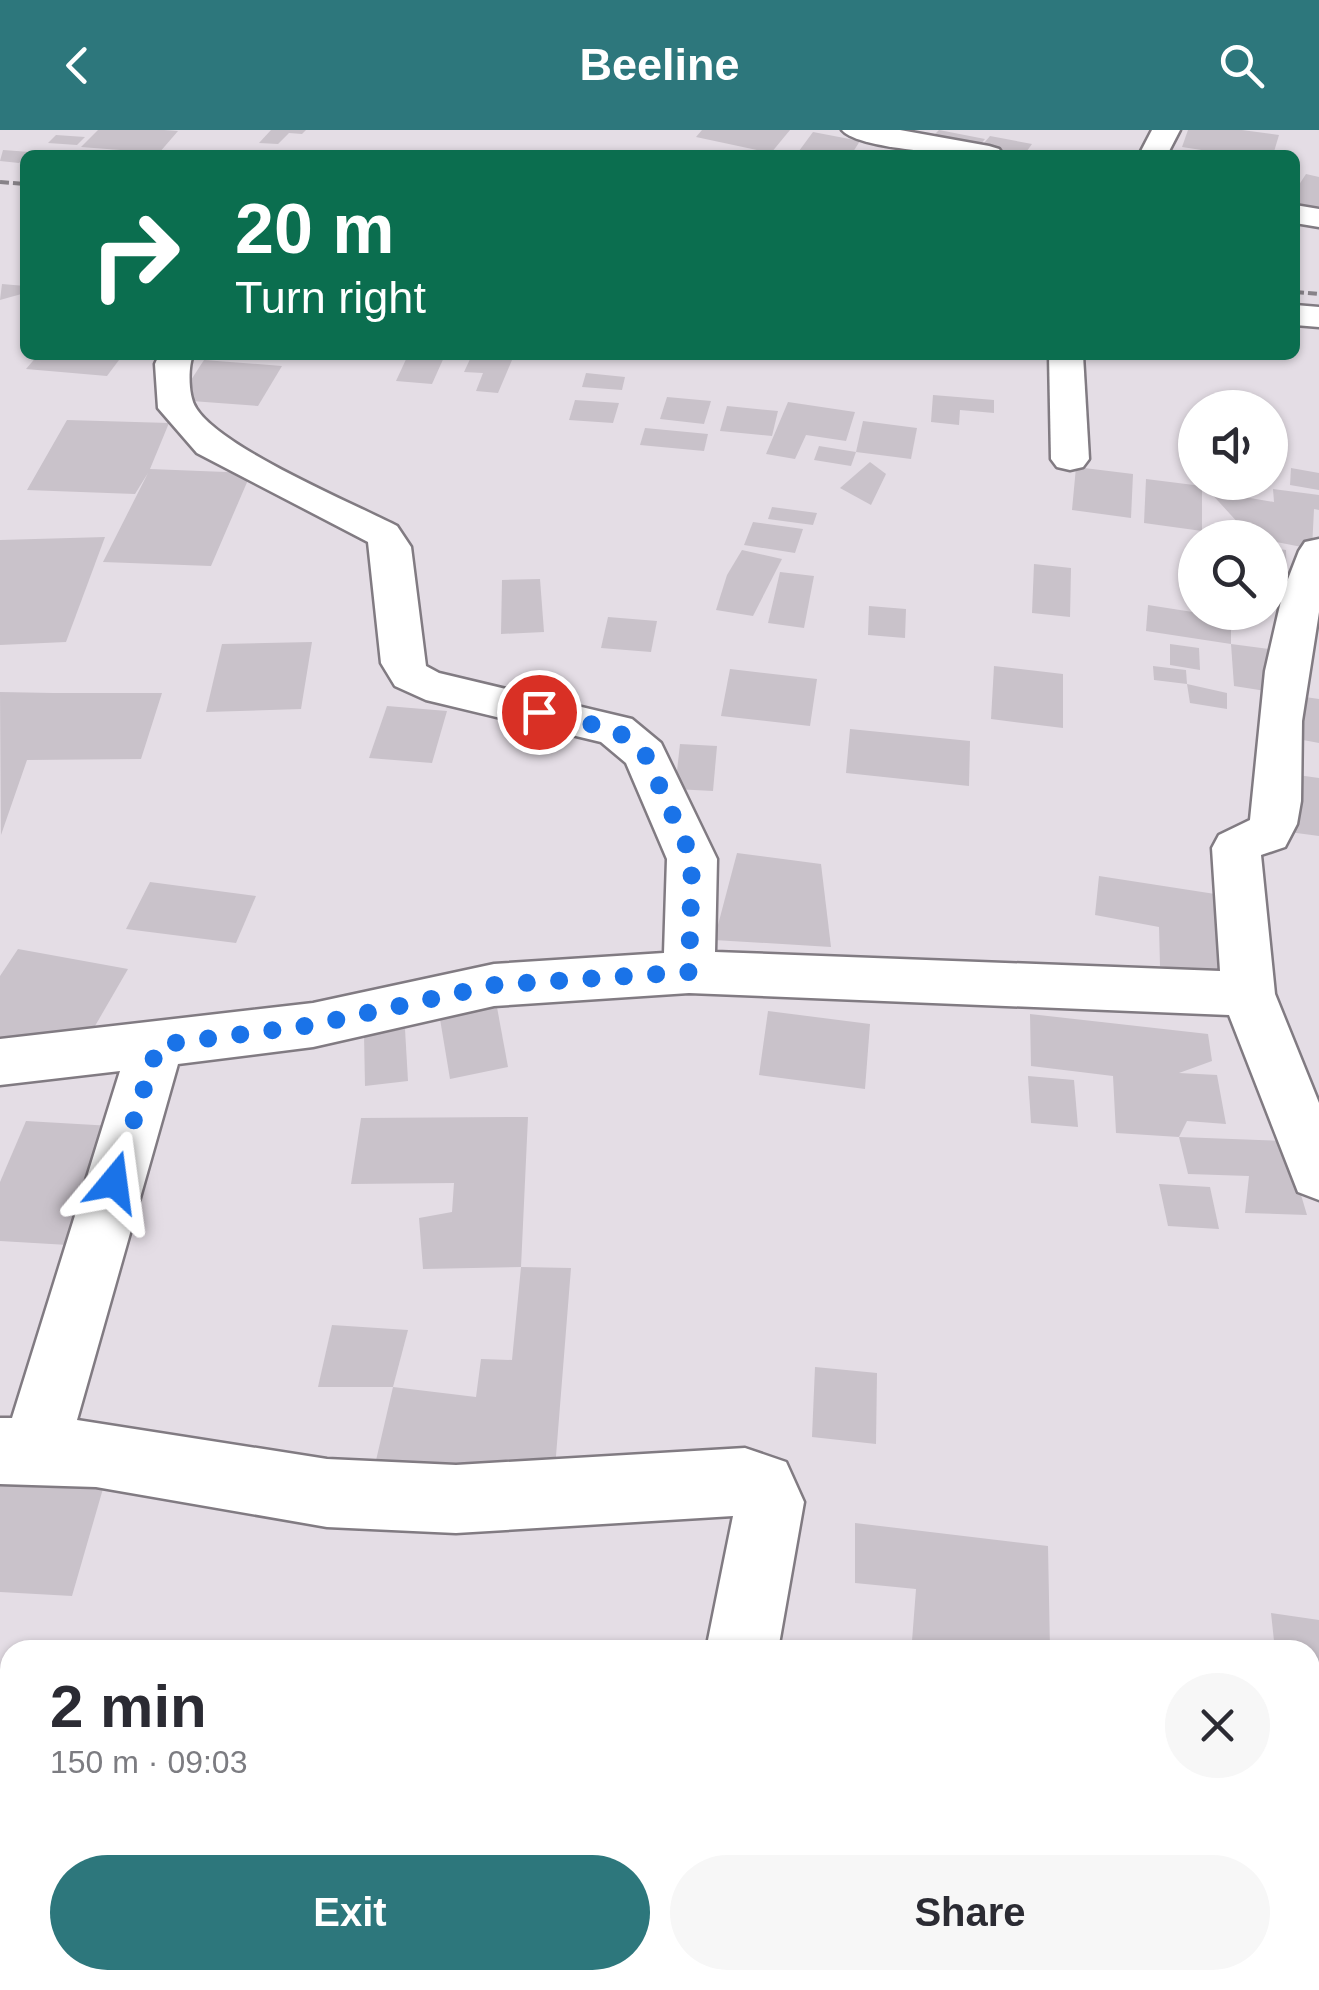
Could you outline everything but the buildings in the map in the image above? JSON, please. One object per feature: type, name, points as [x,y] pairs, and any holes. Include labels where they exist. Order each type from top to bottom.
[{"type":"street","points":[[856,130],[962,150]]},
{"type":"street","points":[[174,360],[176,408],[210,445],[383,534],[391,547],[403,663],[410,676],[426,686],[616,730],[645,754],[692,858],[689,972]]},
{"type":"street","points":[[1066,360],[1070,459]]},
{"type":"street","points":[[1319,551],[1311,566],[1283,707],[1276,820],[1268,834],[1250,838],[1236,848],[1248,994],[1319,1174]]},
{"type":"street","points":[[0,1062],[313,1025],[494,985],[689,972],[1248,994]]},
{"type":"street","points":[[158,1045],[18,1451],[96,1454],[346,1494],[456,1499],[746,1482],[762,1486],[770,1502],[744,1640]]},
{"type":"railway","points":[[0,182],[20,184]]},
{"type":"railway","points":[[1300,292],[1319,294]]},
{"type":"route","points":[[114,1182],[140,1091],[158,1045],[313,1025],[494,985],[689,972],[692,858],[645,754],[616,730],[539,712]]}]
